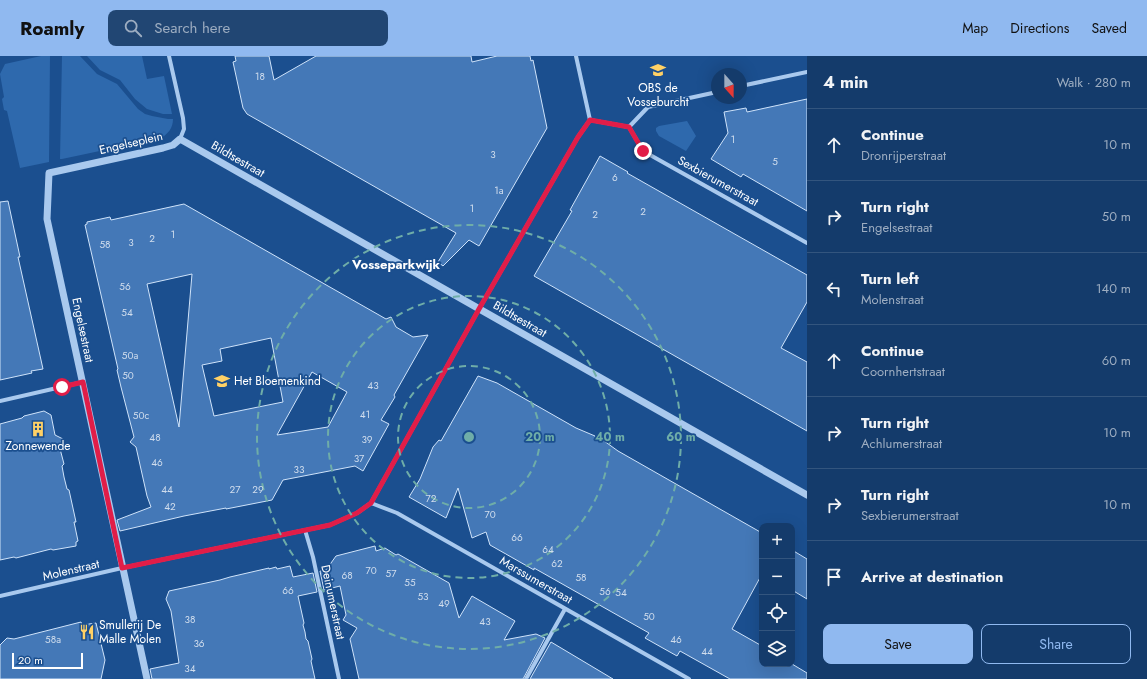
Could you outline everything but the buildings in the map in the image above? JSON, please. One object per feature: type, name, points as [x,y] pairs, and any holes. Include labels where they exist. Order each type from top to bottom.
[{"type":"street","name":"Engelseplein","points":[[49,173],[163,148],[173,145],[180,139],[184,129],[183,118],[169,56]]},
{"type":"street","points":[[371,503],[479,309],[578,137],[590,120],[576,56]]},
{"type":"street","points":[[747,85],[807,72]]},
{"type":"street","points":[[590,120],[629,127],[648,107],[711,93]]},
{"type":"street","name":"Sexbierumerstraat","points":[[629,127],[643,151],[807,243]]},
{"type":"street","name":"Bildtsestraat","points":[[180,139],[807,495]]},
{"type":"street","name":"Engelsestraat","points":[[49,173],[47,219],[146,679]]},
{"type":"street","points":[[0,401],[83,382]]},
{"type":"street","name":"Molenstraat","points":[[0,596],[122,568],[330,525],[344,519],[371,503]]},
{"type":"street","name":"Marssumerstraat","points":[[371,503],[397,513],[689,679]]},
{"type":"street","name":"Deinumerstraat","points":[[305,530],[313,557],[339,679]]},
{"type":"street","points":[[526,679],[565,609]]},
{"type":"shaded area","points":[[41,56],[50,56],[49,162],[20,168],[7,111],[4,110],[2,99],[4,97],[0,74],[5,64]]},
{"type":"shaded area","points":[[62,56],[80,56],[97,74],[117,84],[138,109],[145,114],[173,119],[170,130],[161,138],[60,159]]},
{"type":"shaded area","points":[[87,56],[142,56],[147,79],[164,76],[172,114],[163,114],[147,109],[135,99],[120,80],[100,70]]},
{"type":"shaded area","points":[[687,121],[696,136],[686,151],[659,136],[656,131],[656,128],[659,126]]},
{"type":"place","name":"OBS de Vosseburcht","points":[[658,70]]},
{"type":"place","name":"Het Bloemenkind","points":[[222,381]]},
{"type":"place","name":"Zonnewende","points":[[38,429]]},
{"type":"place","name":"Smullerij De Malle Molen","points":[[87,632]]},
{"type":"district","name":"Vosseparkwijk","points":[[396,264]]},
{"type":"route","points":[[62,387],[83,382],[122,568],[330,525],[357,513],[371,503],[479,309],[578,137],[590,120],[629,127],[643,151]]}]
